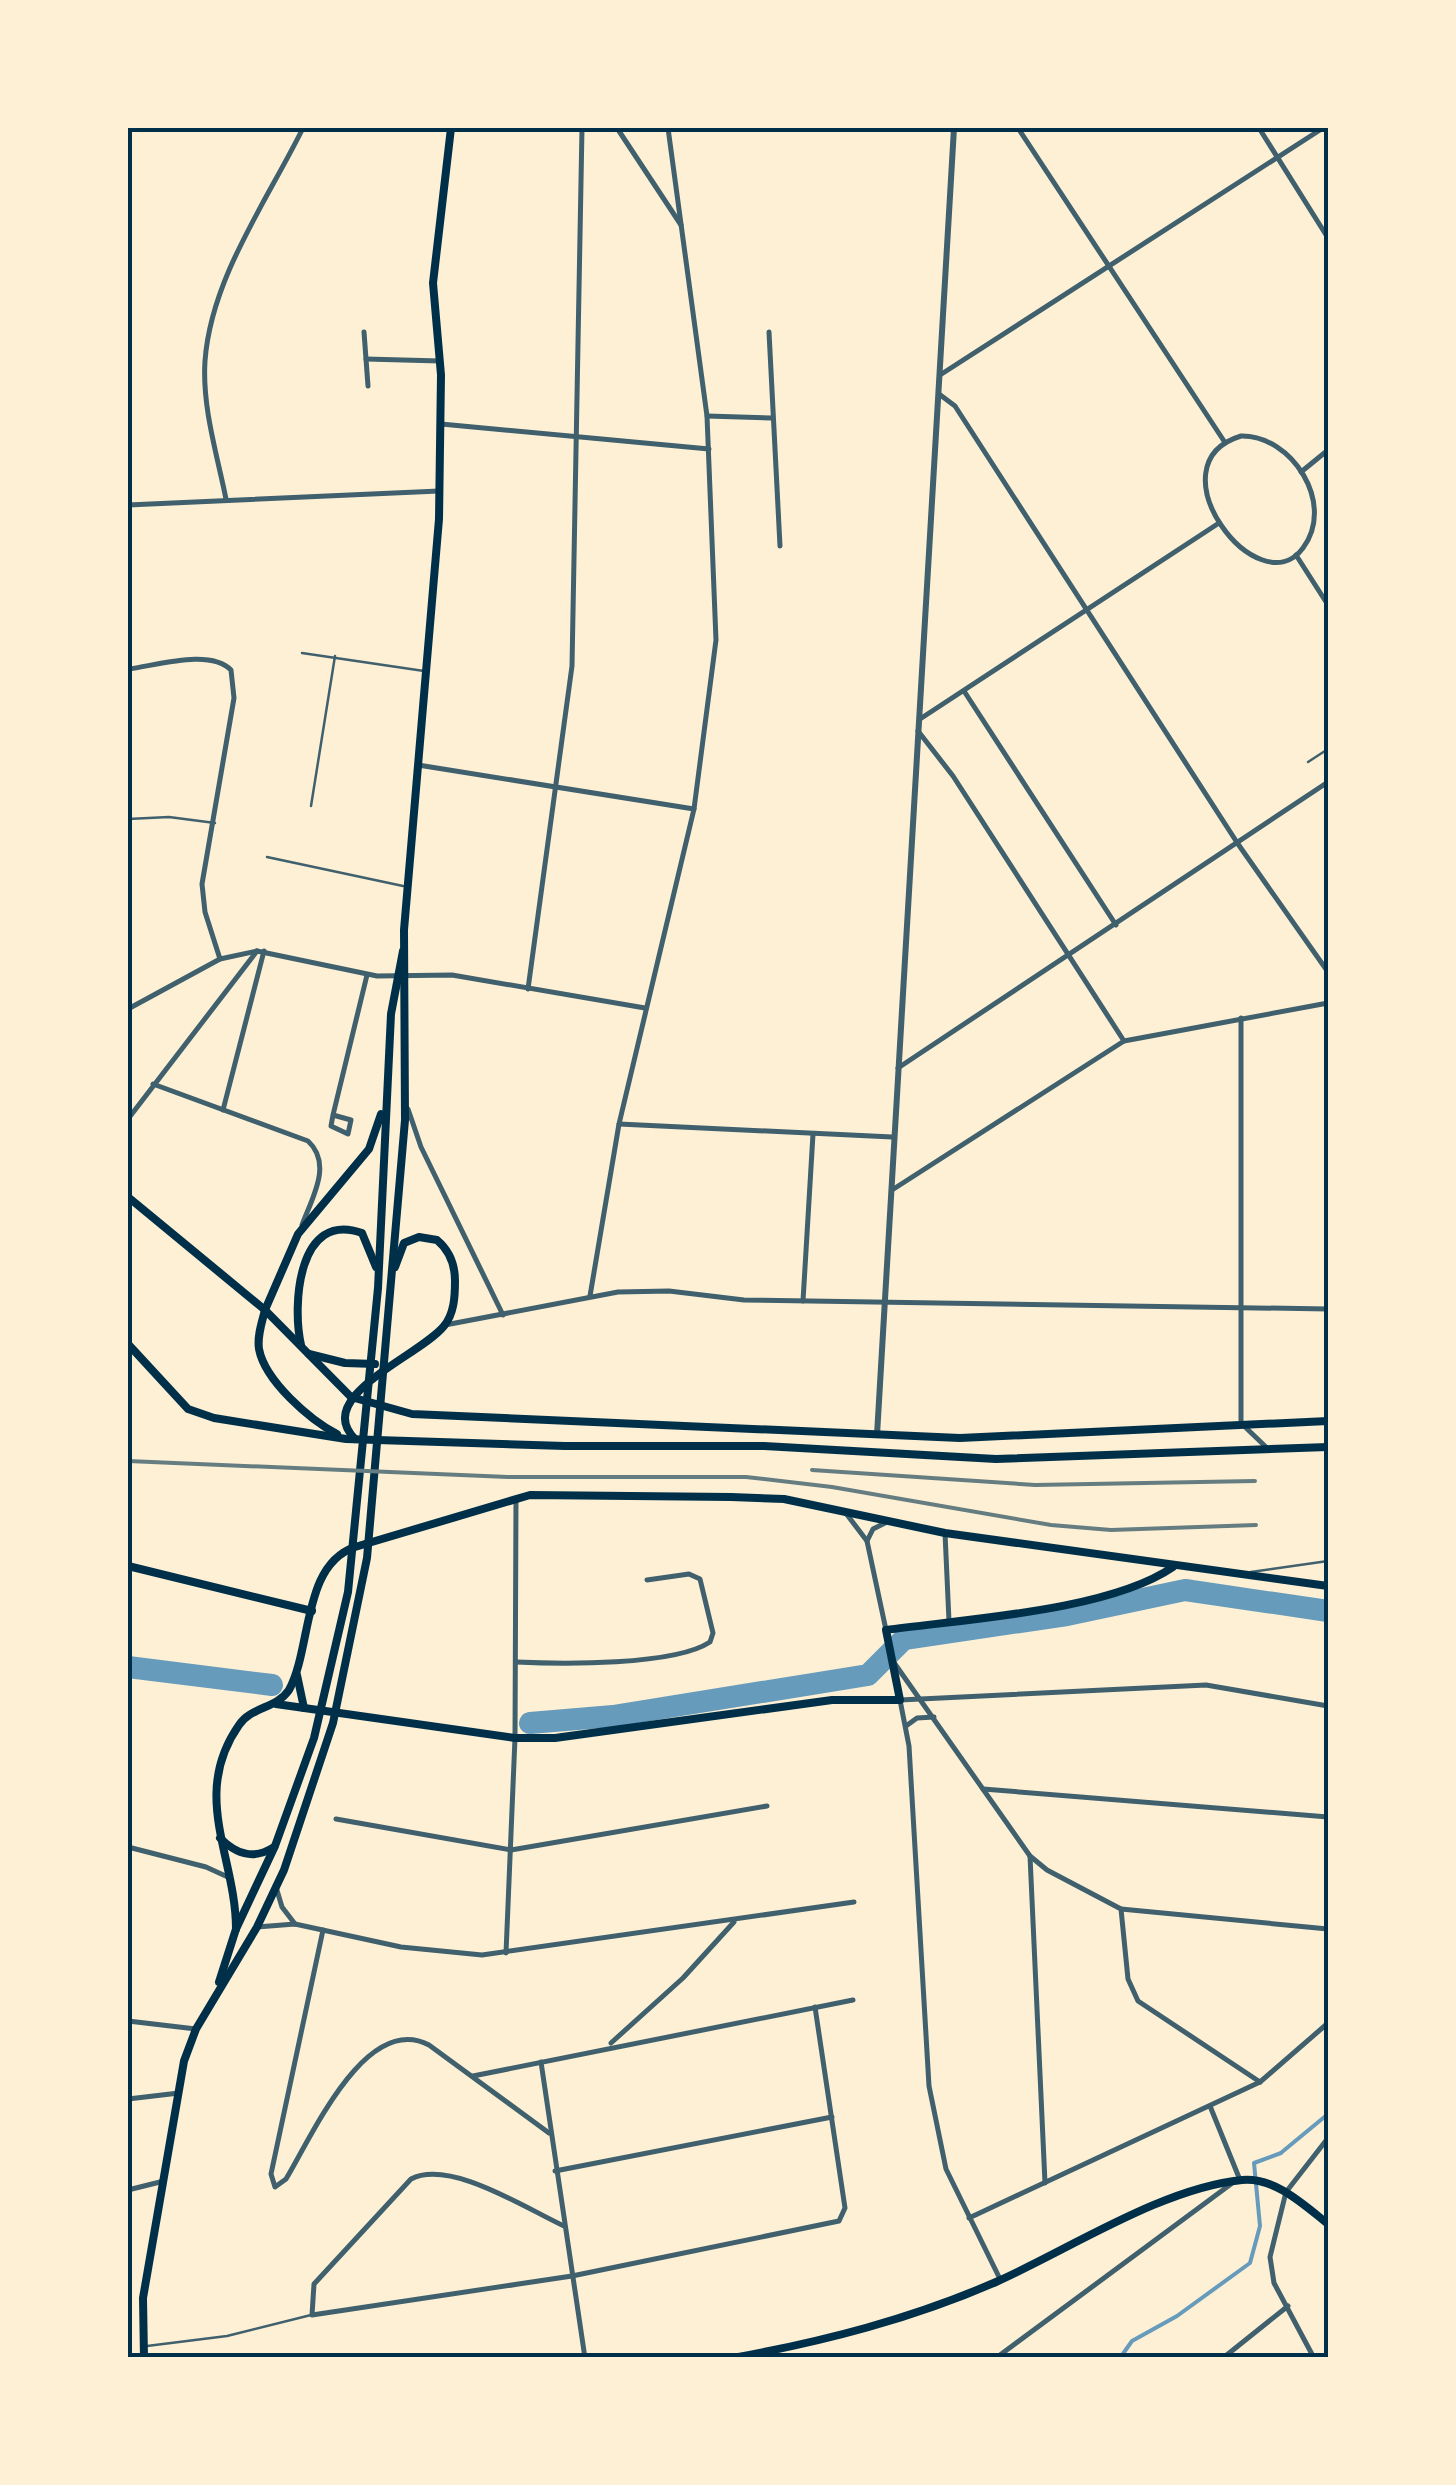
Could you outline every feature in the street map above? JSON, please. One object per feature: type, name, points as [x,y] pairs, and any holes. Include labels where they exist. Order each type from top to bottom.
[{"type":"main road","points":[[144,2358],[143,2298],[179,2093],[196,2029],[257,1927],[299,1827],[333,1722],[361,1595],[406,1101],[407,887],[428,672],[439,491],[440,361],[432,283],[452,128]]},
{"type":"main road","points":[[218,1988],[236,1930],[275,1846],[314,1738],[348,1592],[378,1288],[394,979],[404,947]]},
{"type":"main road","points":[[350,1439],[310,1419],[262,1359],[258,1342],[265,1310],[298,1234],[369,1149],[385,1100]]},
{"type":"main road","points":[[128,1197],[265,1310],[351,1397],[412,1414],[877,1434],[1029,1436],[1328,1420]]},
{"type":"main road","points":[[300,1346],[296,1293],[309,1253],[322,1238],[338,1230],[362,1233],[378,1277]]},
{"type":"main road","points":[[350,1439],[342,1418],[351,1397],[445,1325],[452,1310],[455,1271],[445,1247],[437,1240],[419,1237],[404,1243],[390,1288]]},
{"type":"main road","points":[[128,1344],[188,1409],[214,1418],[350,1439],[515,1445],[764,1446],[996,1460],[1328,1447]]},
{"type":"main road","points":[[309,1354],[350,1364],[400,1361]]},
{"type":"main road","points":[[236,1930],[232,1879],[217,1835],[215,1803],[229,1741],[242,1720],[275,1704],[297,1676],[324,1572],[342,1552],[516,1498],[553,1494],[711,1496],[841,1508],[945,1534],[1328,1586]]},
{"type":"main road","points":[[128,1566],[312,1611]]},
{"type":"main road","points":[[275,1704],[516,1738],[554,1738],[832,1700],[900,1700],[887,1634],[1096,1598],[1152,1582],[1173,1567]]},
{"type":"main road","points":[[297,1676],[304,1708]]},
{"type":"main road","points":[[217,1835],[241,1854],[255,1854],[275,1846]]},
{"type":"main road","points":[[733,2358],[870,2330],[1000,2280],[1172,2200],[1207,2188],[1262,2183],[1286,2192],[1328,2224]]},
{"type":"street","points":[[226,499],[207,400],[210,326],[229,273],[303,128]]},
{"type":"street","points":[[528,989],[572,666],[582,128]]},
{"type":"street","points":[[617,128],[683,227]]},
{"type":"street","points":[[590,1296],[619,1124],[694,809],[716,640],[707,416],[668,128]]},
{"type":"street","points":[[877,1434],[954,128]]},
{"type":"street","points":[[1018,128],[1224,441]]},
{"type":"street","points":[[1259,128],[1328,238]]},
{"type":"street","points":[[940,376],[1323,128]]},
{"type":"street","points":[[364,332],[368,386]]},
{"type":"street","points":[[768,332],[780,546]]},
{"type":"street","points":[[366,360],[440,361]]},
{"type":"street","points":[[939,394],[955,406],[1238,844],[1328,972]]},
{"type":"street","points":[[707,416],[771,418]]},
{"type":"street","points":[[441,424],[709,449]]},
{"type":"street","points":[[1255,436],[1274,443],[1301,472],[1313,495],[1316,515],[1311,536],[1296,556],[1284,561],[1256,557],[1239,547],[1219,523],[1207,494],[1210,460],[1224,441],[1255,436]]},
{"type":"street","points":[[1301,472],[1328,450]]},
{"type":"street","points":[[128,505],[439,491]]},
{"type":"street","points":[[918,720],[1219,523]]},
{"type":"street","points":[[1296,556],[1328,604]]},
{"type":"street","points":[[128,669],[215,661],[231,670],[234,698],[202,884],[220,959]]},
{"type":"street","points":[[964,691],[1116,926]]},
{"type":"street","points":[[918,730],[954,776],[1124,1040]]},
{"type":"street","points":[[418,765],[694,809]]},
{"type":"street","points":[[898,1068],[1328,782]]},
{"type":"street","points":[[128,1008],[220,959],[261,951],[394,979],[407,973],[452,975],[645,1008]]},
{"type":"street","points":[[128,1119],[261,951]]},
{"type":"street","points":[[223,1110],[261,951]]},
{"type":"street","points":[[333,1114],[351,1120],[348,1134],[332,1130],[333,1114],[366,974]]},
{"type":"street","points":[[890,1192],[1124,1040],[1328,1004]]},
{"type":"street","points":[[1241,1018],[1241,1424],[1267,1448]]},
{"type":"street","points":[[153,1084],[308,1140],[316,1148],[321,1169],[298,1234]]},
{"type":"street","points":[[406,1101],[421,1147],[503,1315]]},
{"type":"street","points":[[619,1124],[892,1137]]},
{"type":"street","points":[[803,1301],[814,1133]]},
{"type":"street","points":[[445,1325],[590,1296],[669,1291],[803,1301],[1328,1309]]},
{"type":"street","points":[[506,1953],[516,1738],[516,1498]]},
{"type":"street","points":[[841,1508],[867,1541],[887,1634]]},
{"type":"street","points":[[867,1541],[877,1525],[890,1522]]},
{"type":"street","points":[[945,1534],[949,1621]]},
{"type":"street","points":[[516,1662],[614,1661],[693,1650],[710,1642],[713,1632],[700,1578],[689,1574],[647,1580]]},
{"type":"street","points":[[892,1658],[1030,1856],[1047,1870],[1121,1909],[1328,1929]]},
{"type":"street","points":[[1000,2280],[968,2218],[940,2150],[929,2086],[906,1726],[900,1700],[1206,1685],[1328,1706]]},
{"type":"street","points":[[906,1726],[918,1718],[934,1716]]},
{"type":"street","points":[[983,1788],[1328,1817]]},
{"type":"street","points":[[336,1818],[511,1850],[767,1806]]},
{"type":"street","points":[[128,1847],[206,1867],[232,1879]]},
{"type":"street","points":[[1030,1856],[1045,2184]]},
{"type":"street","points":[[276,1887],[282,1907],[295,1924]]},
{"type":"street","points":[[257,1927],[295,1924],[400,1947],[506,1953],[854,1902]]},
{"type":"street","points":[[1121,1909],[1128,1979],[1138,2001],[1260,2082]]},
{"type":"street","points":[[608,2045],[684,1978],[734,1922]]},
{"type":"street","points":[[323,1930],[271,2174],[275,2187],[286,2179],[364,2057],[383,2044],[416,2038],[549,2133]]},
{"type":"street","points":[[473,2076],[608,2045],[853,2000]]},
{"type":"street","points":[[564,2226],[452,2175],[424,2172],[411,2179],[322,2273],[310,2293],[312,2315],[572,2276],[839,2221],[846,2208],[815,2007]]},
{"type":"street","points":[[128,2022],[196,2029]]},
{"type":"street","points":[[968,2218],[1260,2082],[1328,2023]]},
{"type":"street","points":[[541,2062],[585,2358]]},
{"type":"street","points":[[128,2098],[179,2093]]},
{"type":"street","points":[[996,2358],[1240,2182],[1210,2106]]},
{"type":"street","points":[[555,2171],[832,2117]]},
{"type":"street","points":[[1314,2358],[1274,2283],[1269,2264],[1286,2192],[1328,2138]]},
{"type":"street","points":[[128,2190],[164,2181]]},
{"type":"street","points":[[1207,2188],[1214,2199]]},
{"type":"street","points":[[1223,2358],[1288,2306]]},
{"type":"lane","points":[[302,653],[428,672]]},
{"type":"lane","points":[[311,806],[335,656]]},
{"type":"lane","points":[[1308,762],[1328,749]]},
{"type":"lane","points":[[128,820],[169,817],[215,824]]},
{"type":"lane","points":[[267,857],[407,887]]},
{"type":"lane","points":[[1237,1575],[1328,1560]]},
{"type":"lane","points":[[144,2347],[227,2336],[312,2315]]},
{"type":"waterway","points":[[530,1723],[613,1716],[868,1675],[904,1639],[1067,1615],[1185,1590],[1328,1611]]},
{"type":"waterway","points":[[128,1667],[272,1685]]},
{"type":"waterway","points":[[1282,2152],[1328,2114]]},
{"type":"waterway","points":[[1120,2358],[1132,2341],[1177,2316],[1250,2263],[1260,2226],[1254,2163],[1281,2153]]},
{"type":"railway","points":[[128,1461],[508,1477],[746,1477],[832,1487],[1051,1525],[1111,1530],[1256,1525]]},
{"type":"railway","points":[[812,1470],[1035,1485],[1255,1481]]}]
